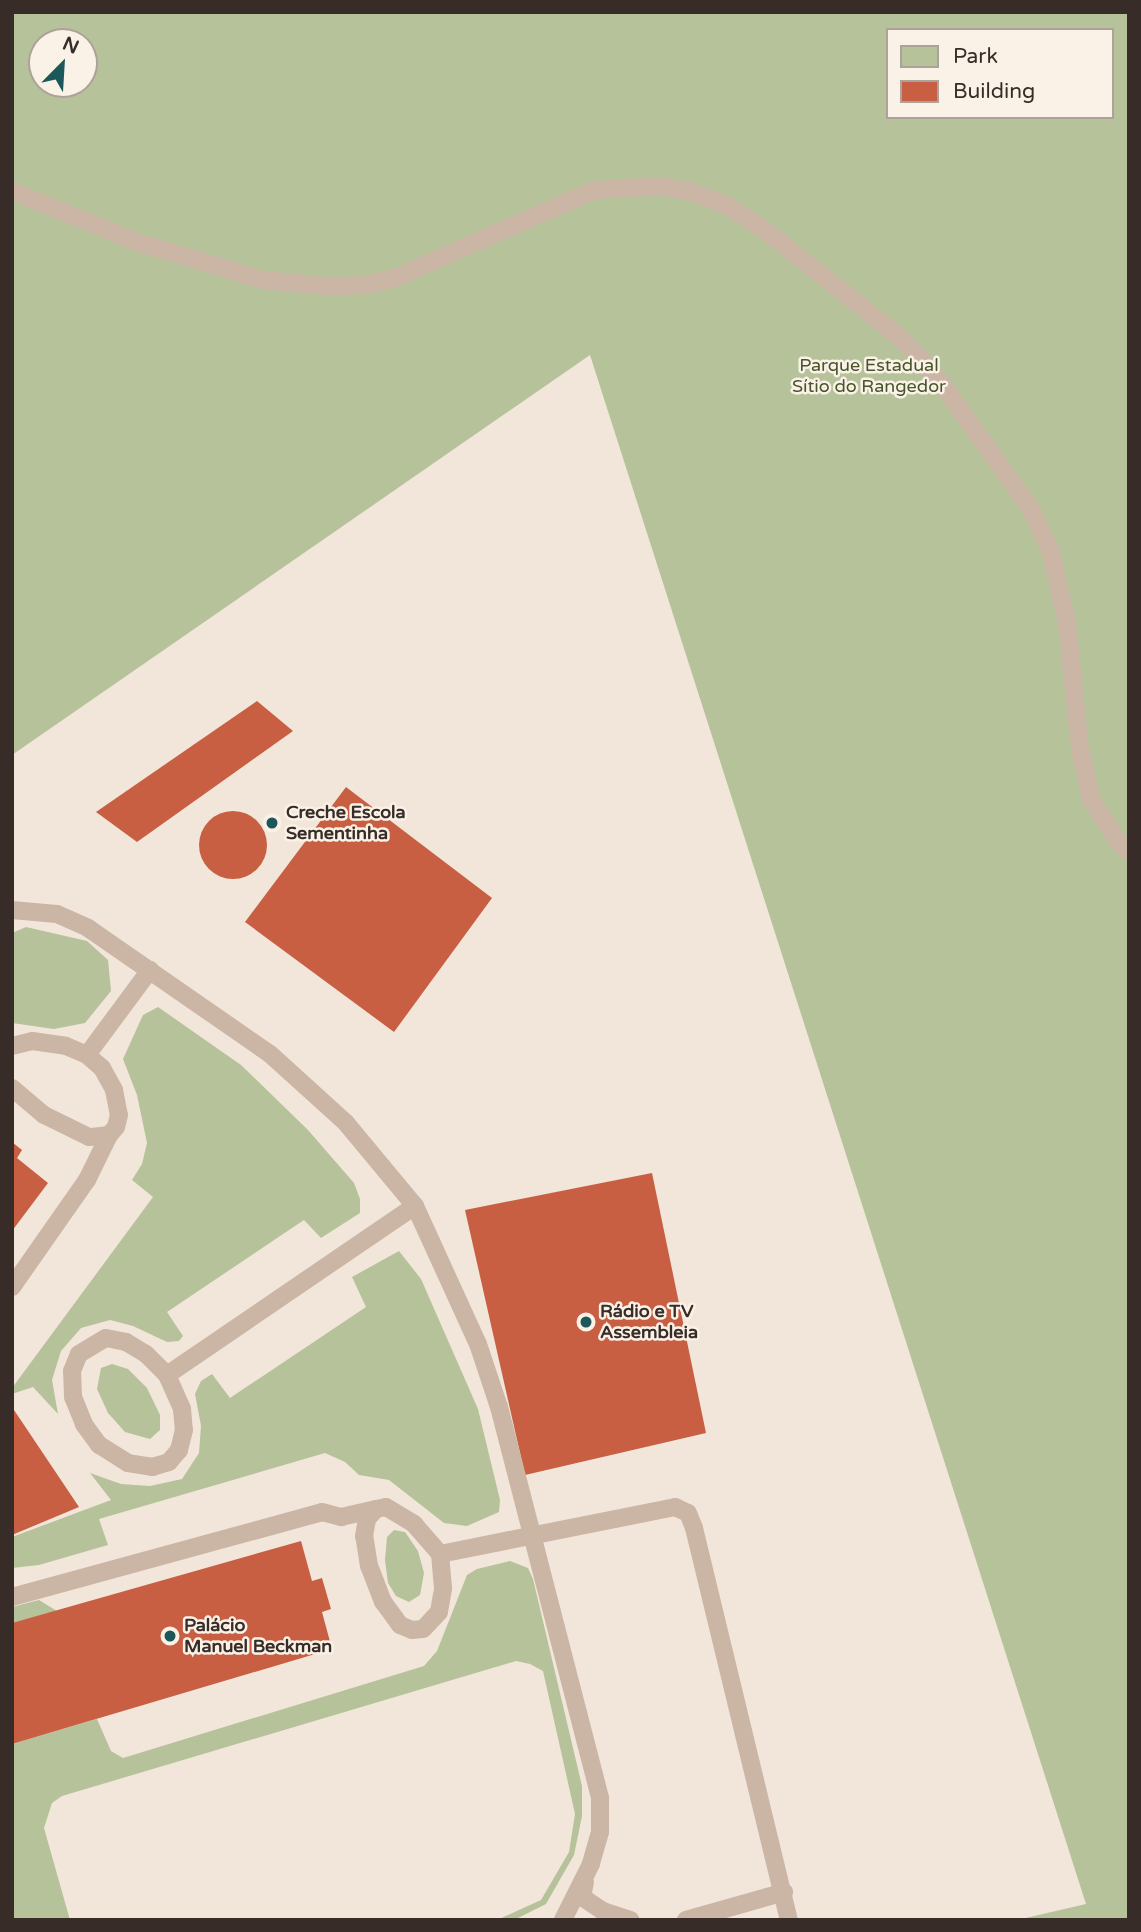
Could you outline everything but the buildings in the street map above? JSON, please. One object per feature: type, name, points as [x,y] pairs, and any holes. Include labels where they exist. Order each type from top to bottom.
[{"type":"street","points":[[12,191],[137,242],[263,280],[336,287],[371,284],[397,277],[594,190],[660,186],[689,191],[728,206],[770,234],[897,335],[920,358],[946,388],[1031,509],[1051,552],[1065,612],[1080,749],[1091,799],[1111,831],[1129,852]]},
{"type":"street","points":[[12,910],[57,914],[88,928],[270,1054],[346,1123],[415,1206],[478,1344],[499,1407],[600,1798],[600,1832],[582,1897],[603,1911],[631,1920]]},
{"type":"street","points":[[87,1055],[150,970]]},
{"type":"street","points":[[12,1046],[32,1041],[66,1046],[87,1055],[102,1068],[114,1090],[119,1115],[116,1127],[109,1135],[87,1180],[12,1287]]},
{"type":"street","points":[[12,1088],[44,1115],[89,1137],[109,1135]]},
{"type":"street","points":[[167,1375],[415,1206]]},
{"type":"street","points":[[106,1338],[126,1342],[146,1354],[167,1375],[182,1409],[184,1430],[179,1450],[169,1462],[153,1466],[128,1463],[99,1445],[84,1424],[73,1397],[72,1371],[79,1354],[106,1338]]},
{"type":"street","points":[[12,1597],[322,1512],[341,1517],[376,1509],[386,1507],[398,1512],[440,1554],[443,1589],[439,1612],[422,1629],[412,1630],[400,1625],[383,1602],[369,1566],[364,1536],[367,1519],[376,1509]]},
{"type":"street","points":[[440,1554],[597,1525],[675,1507],[688,1513],[789,1920]]},
{"type":"street","points":[[563,1920],[587,1874]]},
{"type":"street","points":[[686,1920],[784,1892]]},
{"type":"green space","name":"Parque Estadual Sítio do Rangedor","points":[[12,12],[1129,12],[1129,1920],[1017,1920],[1086,1904],[590,355],[12,755]]},
{"type":"green space","points":[[26,927],[87,941],[108,960],[111,991],[85,1023],[54,1029],[12,1023],[12,933]]},
{"type":"green space","points":[[158,1007],[241,1065],[308,1130],[354,1183],[360,1199],[360,1213],[321,1238],[304,1220],[167,1312],[183,1336],[179,1341],[167,1342],[133,1326],[110,1320],[81,1328],[61,1351],[52,1380],[58,1414],[33,1387],[12,1394],[12,1388],[153,1197],[132,1180],[142,1164],[147,1143],[137,1095],[123,1059],[143,1015]]},
{"type":"green space","points":[[399,1251],[421,1279],[478,1409],[500,1500],[499,1512],[467,1526],[444,1523],[389,1480],[359,1475],[345,1462],[325,1453],[99,1519],[108,1545],[39,1565],[12,1568],[12,1537],[111,1500],[90,1473],[121,1484],[150,1486],[182,1479],[199,1453],[201,1426],[195,1394],[201,1381],[212,1374],[230,1398],[366,1307],[352,1277]]},
{"type":"green space","points":[[112,1364],[128,1369],[147,1388],[160,1415],[160,1430],[150,1439],[125,1432],[108,1413],[97,1389],[101,1368]]},
{"type":"green space","points":[[394,1530],[405,1532],[418,1551],[424,1573],[420,1595],[409,1602],[396,1596],[388,1583],[385,1560],[387,1537]]},
{"type":"green space","points":[[510,1561],[528,1568],[533,1579],[582,1786],[582,1816],[574,1855],[546,1904],[514,1920],[497,1920],[541,1900],[569,1852],[575,1814],[543,1671],[516,1661],[62,1796],[52,1803],[44,1828],[70,1920],[12,1920],[12,1744],[97,1719],[111,1751],[123,1758],[424,1666],[437,1651],[467,1575],[477,1569]]},
{"type":"green space","points":[[39,1600],[57,1611],[12,1623],[12,1607]]},
{"type":"place","name":"Creche Escola Sementinha","points":[[272,823]]},
{"type":"place","name":"Rádio e TV Assembleia","points":[[586,1322]]},
{"type":"place","name":"Palácio Manuel Beckman","points":[[170,1636]]}]
